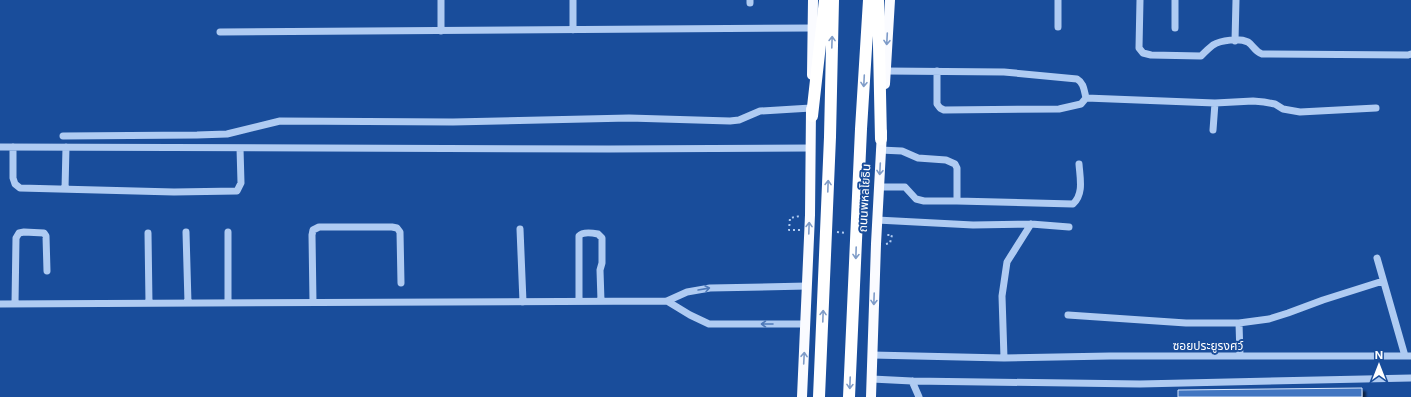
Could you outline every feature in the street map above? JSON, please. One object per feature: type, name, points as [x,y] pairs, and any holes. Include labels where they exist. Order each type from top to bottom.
[{"type":"highway","points":[[812,112],[825,0]]},
{"type":"highway","points":[[820,397],[834,0]]},
{"type":"highway","name":"ถนนพหลโยธิน","points":[[850,397],[861,129],[869,0]]},
{"type":"highway","points":[[878,0],[881,144]]},
{"type":"main road","points":[[802,397],[810,215],[813,0]]},
{"type":"main road","name":"ถนนพหลโยธิน","points":[[871,397],[877,220],[890,0]]},
{"type":"street","points":[[441,0],[441,31]]},
{"type":"street","points":[[573,0],[573,30]]},
{"type":"street","points":[[1058,0],[1058,27]]},
{"type":"street","points":[[1140,0],[1139,48],[1143,53],[1151,55],[1201,56],[1219,42],[1235,41],[1247,42],[1256,52],[1262,54],[1411,54]]},
{"type":"street","points":[[1175,0],[1175,28]]},
{"type":"street","points":[[1235,41],[1236,0]]},
{"type":"street","points":[[220,32],[813,28]]},
{"type":"street","points":[[886,70],[1004,72],[1076,79],[1081,82],[1084,87],[1086,98]]},
{"type":"street","points":[[937,71],[937,104],[944,110],[1059,109],[1080,104],[1086,98],[1264,102],[1275,104],[1283,109],[1300,112],[1376,108]]},
{"type":"street","points":[[1213,130],[1215,102]]},
{"type":"street","points":[[63,136],[227,134],[280,121],[453,122],[629,118],[730,121],[739,120],[760,111],[812,112]]},
{"type":"street","points":[[881,144],[918,158],[946,160],[955,164],[957,168],[957,201]]},
{"type":"street","points":[[0,147],[811,148]]},
{"type":"street","points":[[13,147],[13,178],[15,184],[20,188],[174,192],[238,191],[241,183],[240,148]]},
{"type":"street","points":[[65,189],[66,147]]},
{"type":"street","points":[[879,187],[905,187],[916,199],[924,201],[1073,204],[1077,200],[1080,192],[1079,164]]},
{"type":"street","points":[[877,220],[973,225],[1032,224],[1069,227]]},
{"type":"street","points":[[1004,358],[1002,296],[1007,262],[1032,224]]},
{"type":"street","points":[[313,302],[312,235],[313,230],[319,226],[392,226],[397,228],[400,232],[401,283]]},
{"type":"street","points":[[520,228],[523,302]]},
{"type":"street","points":[[186,232],[188,303]]},
{"type":"street","points":[[228,232],[228,302]]},
{"type":"street","points":[[15,304],[16,238],[19,233],[44,233],[46,236],[47,271]]},
{"type":"street","points":[[148,233],[148,303]]},
{"type":"street","points":[[579,301],[579,236],[583,233],[595,233],[602,238],[602,264],[600,270],[601,301]]},
{"type":"street","points":[[1377,258],[1383,281],[1408,356]]},
{"type":"street","points":[[1068,315],[1186,323],[1239,323],[1269,319],[1383,281]]},
{"type":"street","points":[[0,304],[667,301],[687,292],[710,288],[807,286]]},
{"type":"street","points":[[667,301],[690,315],[709,324],[806,324]]},
{"type":"street","points":[[1239,323],[1240,356]]},
{"type":"street","name":"ซอยประยูรงศว์","points":[[872,355],[1004,358],[1110,356],[1408,356]]},
{"type":"street","points":[[872,379],[912,381],[1140,384],[1411,378]]},
{"type":"street","points":[[912,381],[919,397]]},
{"type":"path","points":[[805,230],[789,230],[790,218],[810,215]]},
{"type":"path","points":[[836,232],[852,233]]},
{"type":"path","points":[[884,235],[892,235]]},
{"type":"building","points":[[1362,388],[1362,397],[1178,397],[1178,390]]}]
